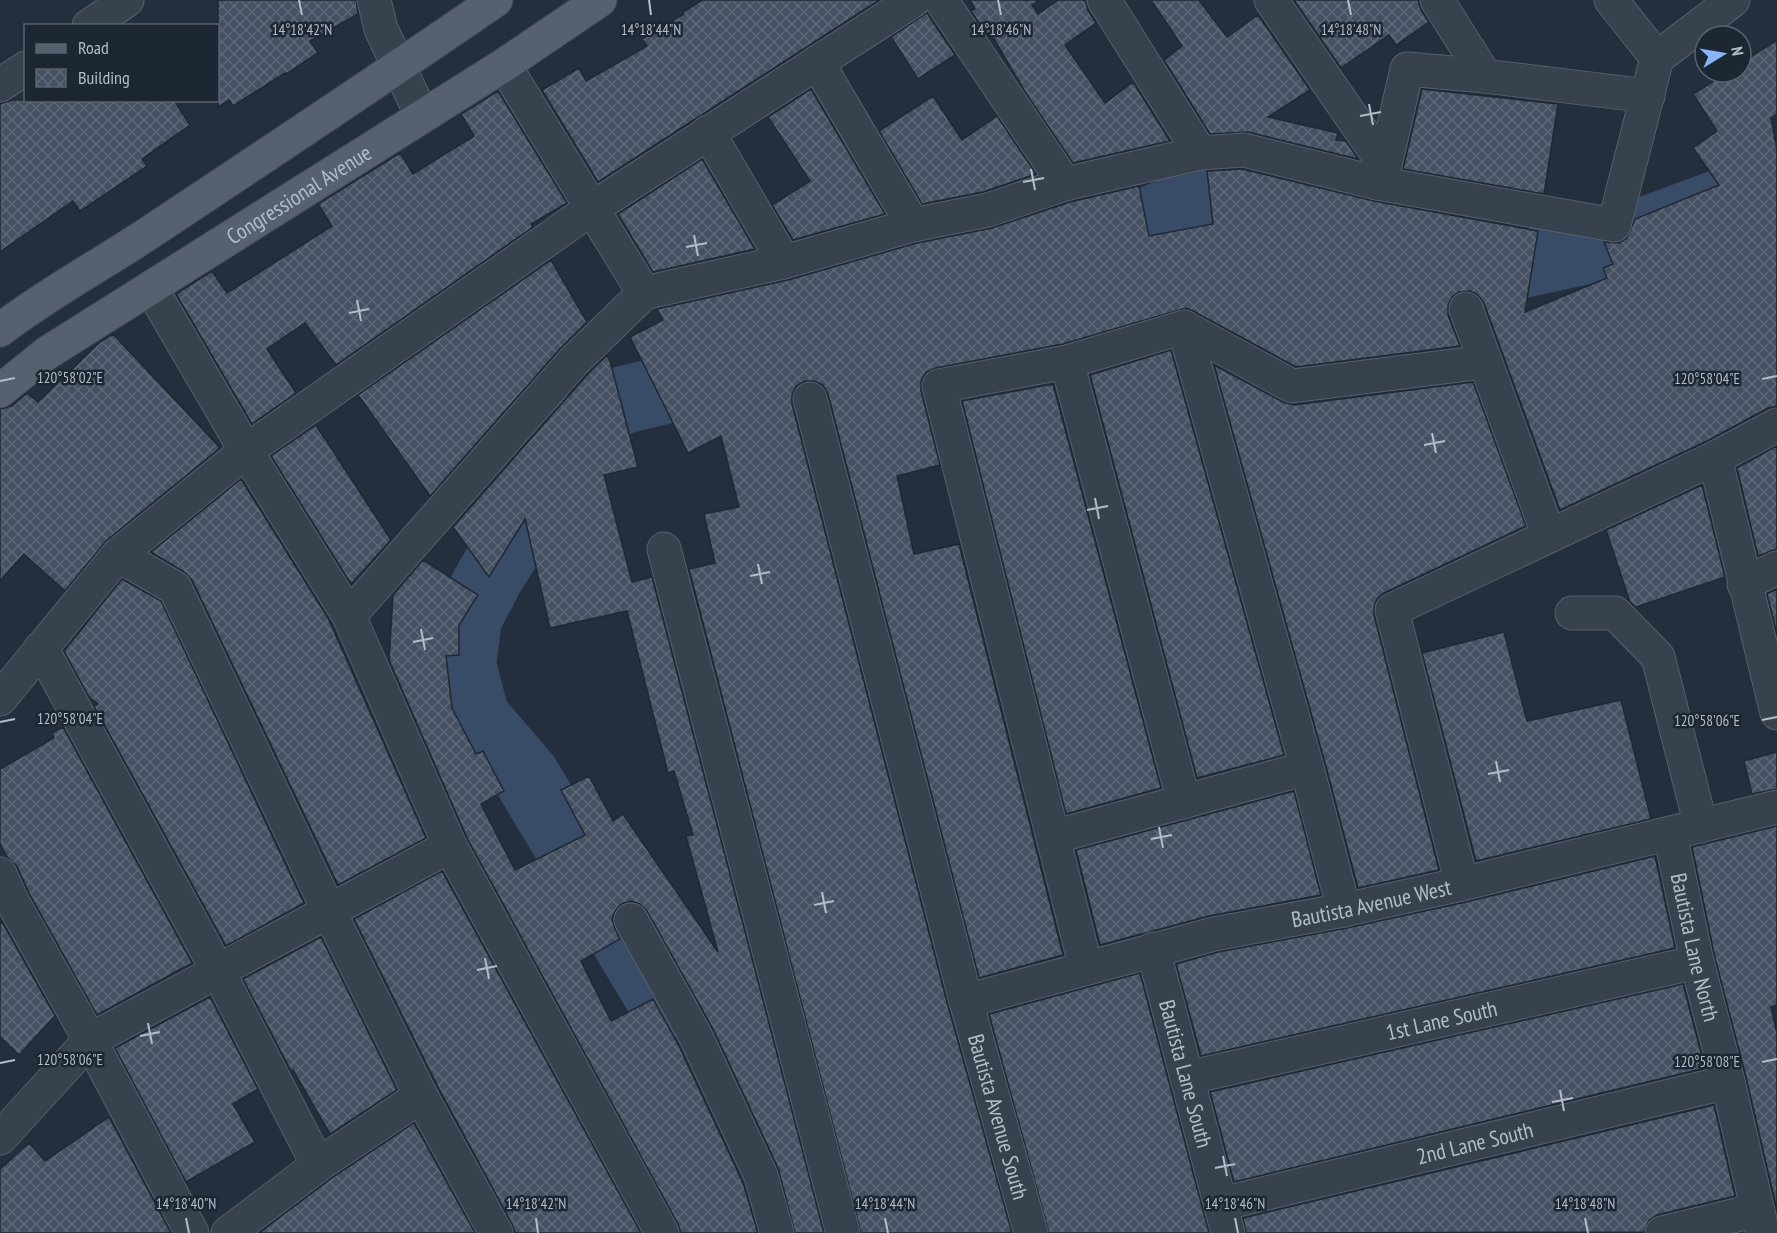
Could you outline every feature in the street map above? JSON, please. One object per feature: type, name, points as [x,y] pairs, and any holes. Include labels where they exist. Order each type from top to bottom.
[{"type":"main road","points":[[0,330],[23,312],[124,249],[496,0]]},
{"type":"main road","name":"Congressional Avenue","points":[[0,391],[47,353],[504,65],[600,0]]},
{"type":"street","points":[[92,24],[127,0]]},
{"type":"street","points":[[374,0],[381,29],[422,116]]},
{"type":"street","points":[[0,699],[118,555],[246,451],[591,208],[914,0]]},
{"type":"street","points":[[941,0],[1065,184]]},
{"type":"street","points":[[1104,0],[1200,153]]},
{"type":"street","points":[[1271,0],[1381,174]]},
{"type":"street","points":[[1437,0],[1485,76]]},
{"type":"street","points":[[349,616],[573,362],[644,293],[784,262],[913,225],[988,210],[1065,184],[1200,153],[1244,150],[1381,174],[1614,225],[1657,58],[1733,0]]},
{"type":"street","points":[[1616,2],[1657,58]]},
{"type":"street","points":[[817,62],[913,225]]},
{"type":"street","points":[[504,65],[644,293]]},
{"type":"street","points":[[0,85],[24,69]]},
{"type":"street","points":[[1381,174],[1407,69],[1648,96]]},
{"type":"street","points":[[708,132],[784,262]]},
{"type":"street","points":[[151,288],[246,451],[349,616],[450,846],[662,1233]]},
{"type":"street","points":[[1466,309],[1549,536]]},
{"type":"street","points":[[1086,968],[939,387],[1067,362],[1184,327],[1292,386],[1484,362]]},
{"type":"street","points":[[1184,327],[1307,768],[1344,910]]},
{"type":"street","points":[[1067,362],[1184,802]]},
{"type":"street","name":"Bautista Avenue South","points":[[810,399],[966,1001],[1030,1233]]},
{"type":"street","points":[[1462,884],[1392,610],[1715,458],[1777,425]]},
{"type":"street","points":[[1715,458],[1777,713]]},
{"type":"street","points":[[664,549],[843,1233]]},
{"type":"street","points":[[118,555],[175,588],[329,912],[487,1230]]},
{"type":"street","points":[[1744,584],[1777,568]]},
{"type":"street","points":[[1572,613],[1615,613],[1658,657],[1701,826]]},
{"type":"street","points":[[41,648],[218,971],[318,1165]]},
{"type":"street","points":[[1053,837],[1307,768]]},
{"type":"street","name":"Bautista Avenue West","points":[[966,1001],[1214,934],[1344,910],[1462,884],[1777,807]]},
{"type":"street","name":"Bautista Lane North","points":[[1670,834],[1697,962],[1760,1221]]},
{"type":"street","points":[[0,1138],[90,1040],[450,846]]},
{"type":"street","points":[[4,896],[90,1040],[192,1233]]},
{"type":"street","points":[[631,920],[696,1037],[761,1176],[777,1233]]},
{"type":"street","name":"Bautista Lane South","points":[[1154,949],[1225,1218]]},
{"type":"street","name":"1st Lane South","points":[[1187,1078],[1697,962]]},
{"type":"street","name":"2nd Lane South","points":[[1225,1218],[1728,1082]]},
{"type":"street","points":[[228,1233],[318,1165],[421,1096]]},
{"type":"street","points":[[1662,1233],[1760,1221]]},
{"type":"building","points":[[218,0],[356,0],[358,14],[310,41],[318,53],[233,106],[229,100],[218,107]]},
{"type":"building","points":[[702,0],[879,0],[598,182],[542,90],[579,68],[586,81],[647,46],[642,39],[684,14],[683,12]]},
{"type":"building","points":[[970,0],[1040,0],[1032,5],[1038,14],[1058,0],[1085,0],[1096,23],[1065,45],[1105,103],[1133,82],[1170,141],[1073,163],[1027,95],[990,32],[987,34],[971,11],[975,9]]},
{"type":"building","points":[[1151,0],[1199,0],[1227,37],[1258,15],[1310,90],[1268,117],[1338,133],[1336,140],[1346,141],[1358,159],[1248,132],[1210,134],[1164,60],[1182,46]]},
{"type":"building","points":[[1294,0],[1418,0],[1429,22],[1396,45],[1389,35],[1341,68]]},
{"type":"building","points":[[927,13],[955,55],[918,79],[891,37]]},
{"type":"building","points":[[1777,40],[1777,114],[1771,118],[1777,149],[1777,406],[1768,408],[1707,441],[1560,510],[1484,303],[1478,295],[1470,291],[1459,292],[1452,297],[1448,305],[1448,315],[1460,346],[1296,367],[1186,308],[1063,344],[936,368],[926,372],[921,381],[921,391],[940,465],[897,476],[914,554],[959,544],[1063,955],[979,978],[828,394],[823,385],[814,381],[805,381],[796,386],[792,395],[792,404],[948,1006],[1012,1233],[861,1233],[689,569],[715,563],[704,514],[739,507],[721,436],[688,453],[630,337],[663,320],[657,309],[788,280],[917,243],[992,228],[1070,202],[1139,186],[1149,236],[1213,224],[1207,171],[1242,169],[1374,201],[1538,231],[1525,312],[1607,278],[1603,268],[1613,264],[1604,242],[1619,243],[1627,238],[1635,219],[1719,185],[1693,148],[1717,131],[1693,94],[1709,84],[1753,84],[1753,55]]},
{"type":"building","points":[[811,89],[885,214],[793,240],[772,205],[810,181],[768,117]]},
{"type":"building","points":[[1422,89],[1558,104],[1544,194],[1403,169]]},
{"type":"building","points":[[498,91],[567,203],[531,224],[533,227],[336,365],[305,323],[267,349],[296,393],[252,424],[176,294],[212,271],[227,293],[332,226],[318,204],[400,153],[413,174],[474,136],[461,114]]},
{"type":"building","points":[[933,96],[962,140],[997,116],[1036,174],[983,192],[922,204],[879,131]]},
{"type":"building","points":[[11,100],[24,100],[24,102],[175,102],[190,125],[142,159],[147,166],[80,211],[73,201],[0,252],[0,104]]},
{"type":"building","points":[[702,159],[755,249],[653,272],[618,214]]},
{"type":"building","points":[[551,260],[587,322],[559,350],[430,496],[358,395]]},
{"type":"building","points":[[113,334],[220,448],[106,541],[65,591],[24,554],[0,581],[0,409],[12,406],[27,393],[38,402],[100,342]]},
{"type":"building","points":[[1171,350],[1284,755],[1197,778],[1090,375]]},
{"type":"building","points":[[607,355],[638,467],[604,475],[632,582],[652,577],[824,1233],[795,1233],[778,1168],[713,1029],[647,911],[640,904],[631,901],[621,904],[612,919],[620,939],[581,961],[611,1021],[653,999],[679,1046],[743,1183],[758,1233],[681,1233],[467,838],[389,660],[393,595],[423,560],[478,595],[459,625],[459,655],[446,656],[452,708],[476,754],[483,751],[504,791],[481,804],[515,870],[585,835],[561,790],[589,776],[613,821],[623,814],[718,952],[686,836],[693,835],[674,771],[668,773],[627,611],[550,628],[525,519],[489,577],[453,527]]},
{"type":"building","points":[[1214,365],[1283,402],[1294,405],[1473,382],[1526,526],[1384,593],[1377,599],[1374,607],[1374,615],[1439,870],[1358,888]]},
{"type":"building","points":[[1053,384],[1161,788],[1066,814],[962,401]]},
{"type":"building","points":[[316,425],[391,540],[351,584],[271,456]]},
{"type":"building","points":[[1777,446],[1777,549],[1758,556],[1737,468]]},
{"type":"building","points":[[241,479],[328,618],[426,838],[338,885],[192,580],[184,572],[151,552]]},
{"type":"building","points":[[1702,485],[1725,577],[1636,607],[1630,602],[1606,530]]},
{"type":"building","points":[[122,579],[161,601],[304,903],[226,946],[94,706],[98,704],[89,697],[64,651]]},
{"type":"building","points":[[1777,589],[1777,634],[1767,594]]},
{"type":"building","points":[[1504,632],[1527,721],[1621,700],[1651,819],[1476,861],[1422,653]]},
{"type":"building","points":[[63,727],[192,963],[97,1015],[29,893],[17,866],[8,858],[0,844],[0,769],[54,738],[52,733]]},
{"type":"building","points":[[1777,752],[1777,789],[1752,794],[1744,761]]},
{"type":"building","points":[[1294,791],[1321,895],[1209,916],[1100,945],[1076,850]]},
{"type":"building","points":[[1777,826],[1777,1005],[1771,1007],[1777,1033],[1777,1210],[1715,958],[1692,847]]},
{"type":"building","points":[[1655,856],[1675,948],[1201,1056],[1176,964],[1218,952],[1347,928],[1466,902]]},
{"type":"building","points":[[442,871],[641,1233],[515,1233],[438,1087],[354,919]]},
{"type":"building","points":[[2,922],[55,1016],[19,1055],[0,1037],[0,925]]},
{"type":"building","points":[[321,937],[397,1090],[330,1134],[293,1070],[291,1071],[243,979]]},
{"type":"building","points":[[1140,973],[1209,1233],[1049,1233],[989,1014]]},
{"type":"building","points":[[1683,984],[1705,1068],[1234,1182],[1210,1092]]},
{"type":"building","points":[[210,997],[258,1089],[233,1104],[255,1142],[186,1182],[115,1048]]},
{"type":"building","points":[[1714,1105],[1735,1196],[1657,1215],[1649,1220],[1644,1232],[1246,1233],[1243,1218]]},
{"type":"building","points":[[109,1117],[171,1233],[0,1233],[0,1169],[29,1143],[45,1161]]},
{"type":"building","points":[[414,1123],[475,1233],[259,1233],[329,1180]]},
{"type":"waterway","points":[[1441,282],[1605,246],[1777,182]]},
{"type":"waterway","points":[[1063,260],[1194,201],[1291,260]]},
{"type":"waterway","points":[[664,1005],[526,776],[476,718],[462,665],[468,618],[490,576],[585,425],[619,401],[706,380],[744,359]]}]
